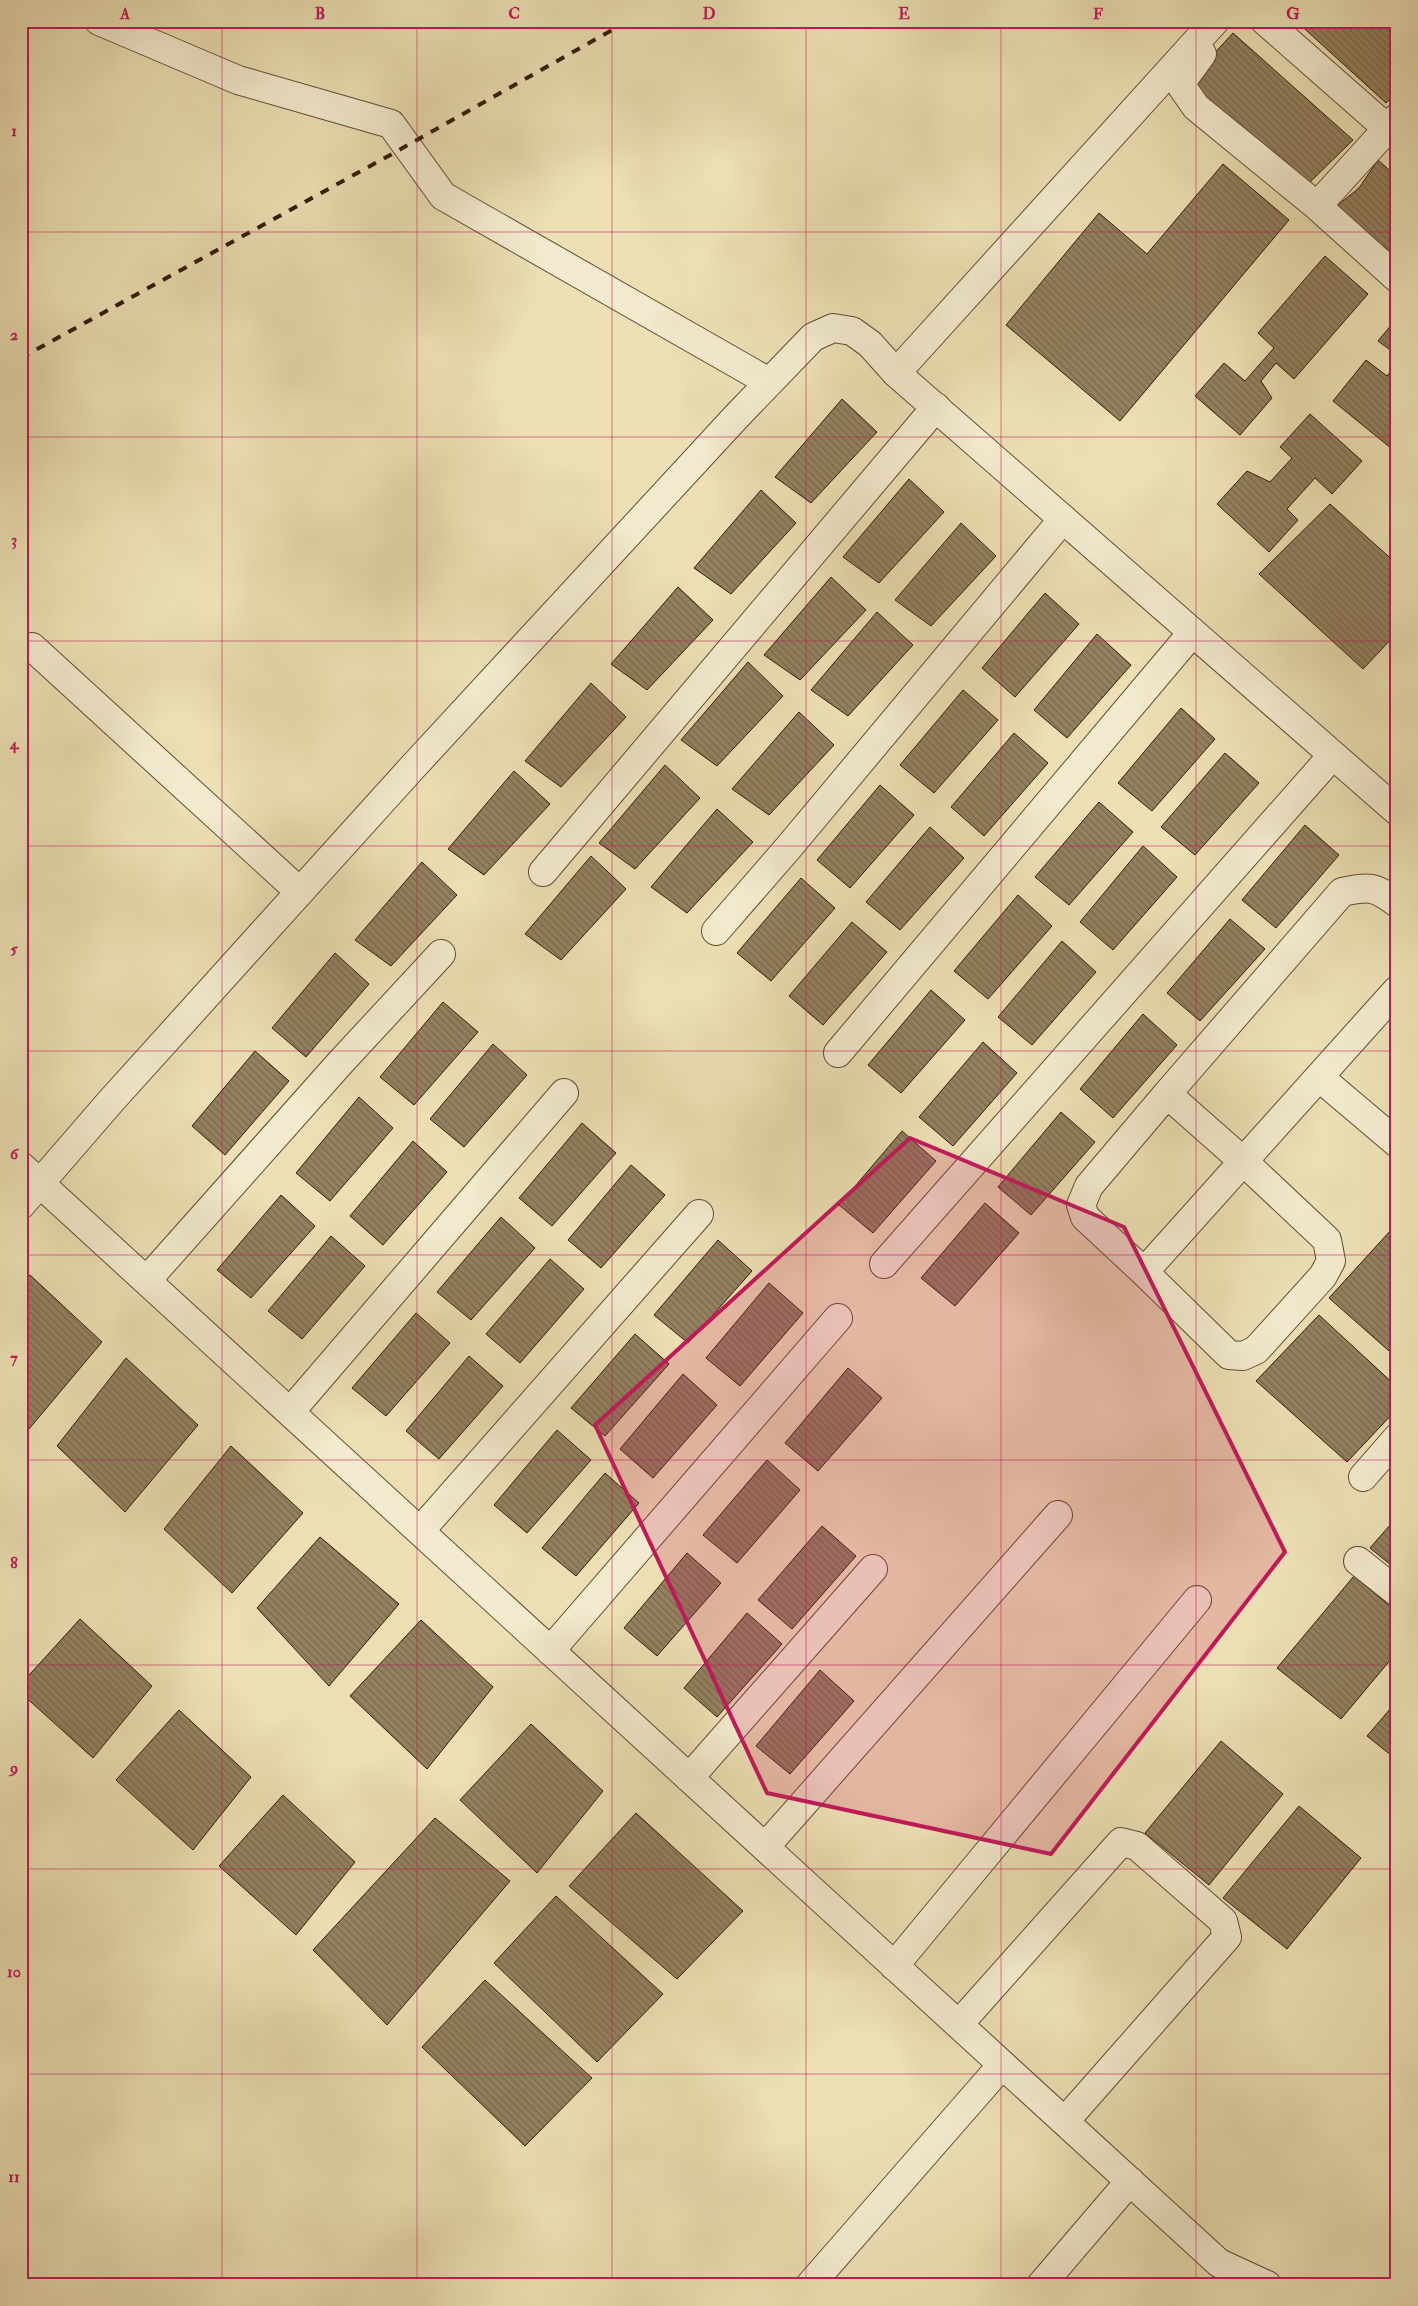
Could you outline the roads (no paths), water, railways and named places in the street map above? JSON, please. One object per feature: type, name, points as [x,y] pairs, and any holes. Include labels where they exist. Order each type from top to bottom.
[{"type":"street","points":[[99,21],[238,80],[391,124],[443,196],[769,382]]},
{"type":"street","points":[[896,372],[1215,21]]},
{"type":"street","points":[[1231,21],[1184,77],[1182,87],[1196,107],[1317,206],[1397,278]]},
{"type":"street","points":[[1265,21],[1394,128],[1317,206]]},
{"type":"street","points":[[21,1205],[31,1175],[111,1101],[416,763],[769,382],[814,337],[833,328],[852,331],[870,344],[896,372],[1397,811]]},
{"type":"street","points":[[542,872],[936,407]]},
{"type":"street","points":[[716,931],[789,847],[1062,519]]},
{"type":"street","points":[[838,1053],[1192,633]]},
{"type":"street","points":[[32,647],[300,892]]},
{"type":"street","points":[[884,1264],[1332,756]]},
{"type":"street","points":[[1167,1094],[1244,1162],[1327,1240],[1331,1260],[1323,1276],[1256,1350],[1243,1356],[1228,1354],[1144,1272],[1085,1218],[1081,1205],[1089,1186],[1167,1094],[1342,892],[1365,887],[1381,890],[1397,903]]},
{"type":"street","points":[[147,1280],[340,1063],[441,954]]},
{"type":"street","points":[[1144,1272],[1397,990]]},
{"type":"street","points":[[1319,1077],[1397,1143]]},
{"type":"street","points":[[290,1412],[564,1093]]},
{"type":"street","points":[[31,1175],[1219,2263],[1258,2283]]},
{"type":"street","points":[[420,1531],[699,1214]]},
{"type":"street","points":[[550,1651],[838,1318]]},
{"type":"street","points":[[1363,1477],[1397,1438]]},
{"type":"street","points":[[765,1848],[1058,1515]]},
{"type":"street","points":[[1358,1560],[1397,1592]]},
{"type":"street","points":[[689,1778],[873,1569]]},
{"type":"street","points":[[894,1966],[1198,1600]]},
{"type":"street","points":[[959,2024],[1121,1842],[1137,1846],[1223,1921],[1227,1937],[1065,2121]]},
{"type":"street","points":[[810,2285],[1002,2065]]},
{"type":"street","points":[[1041,2285],[1130,2181]]},
{"type":"railway","points":[[21,358],[392,154],[628,21]]}]
